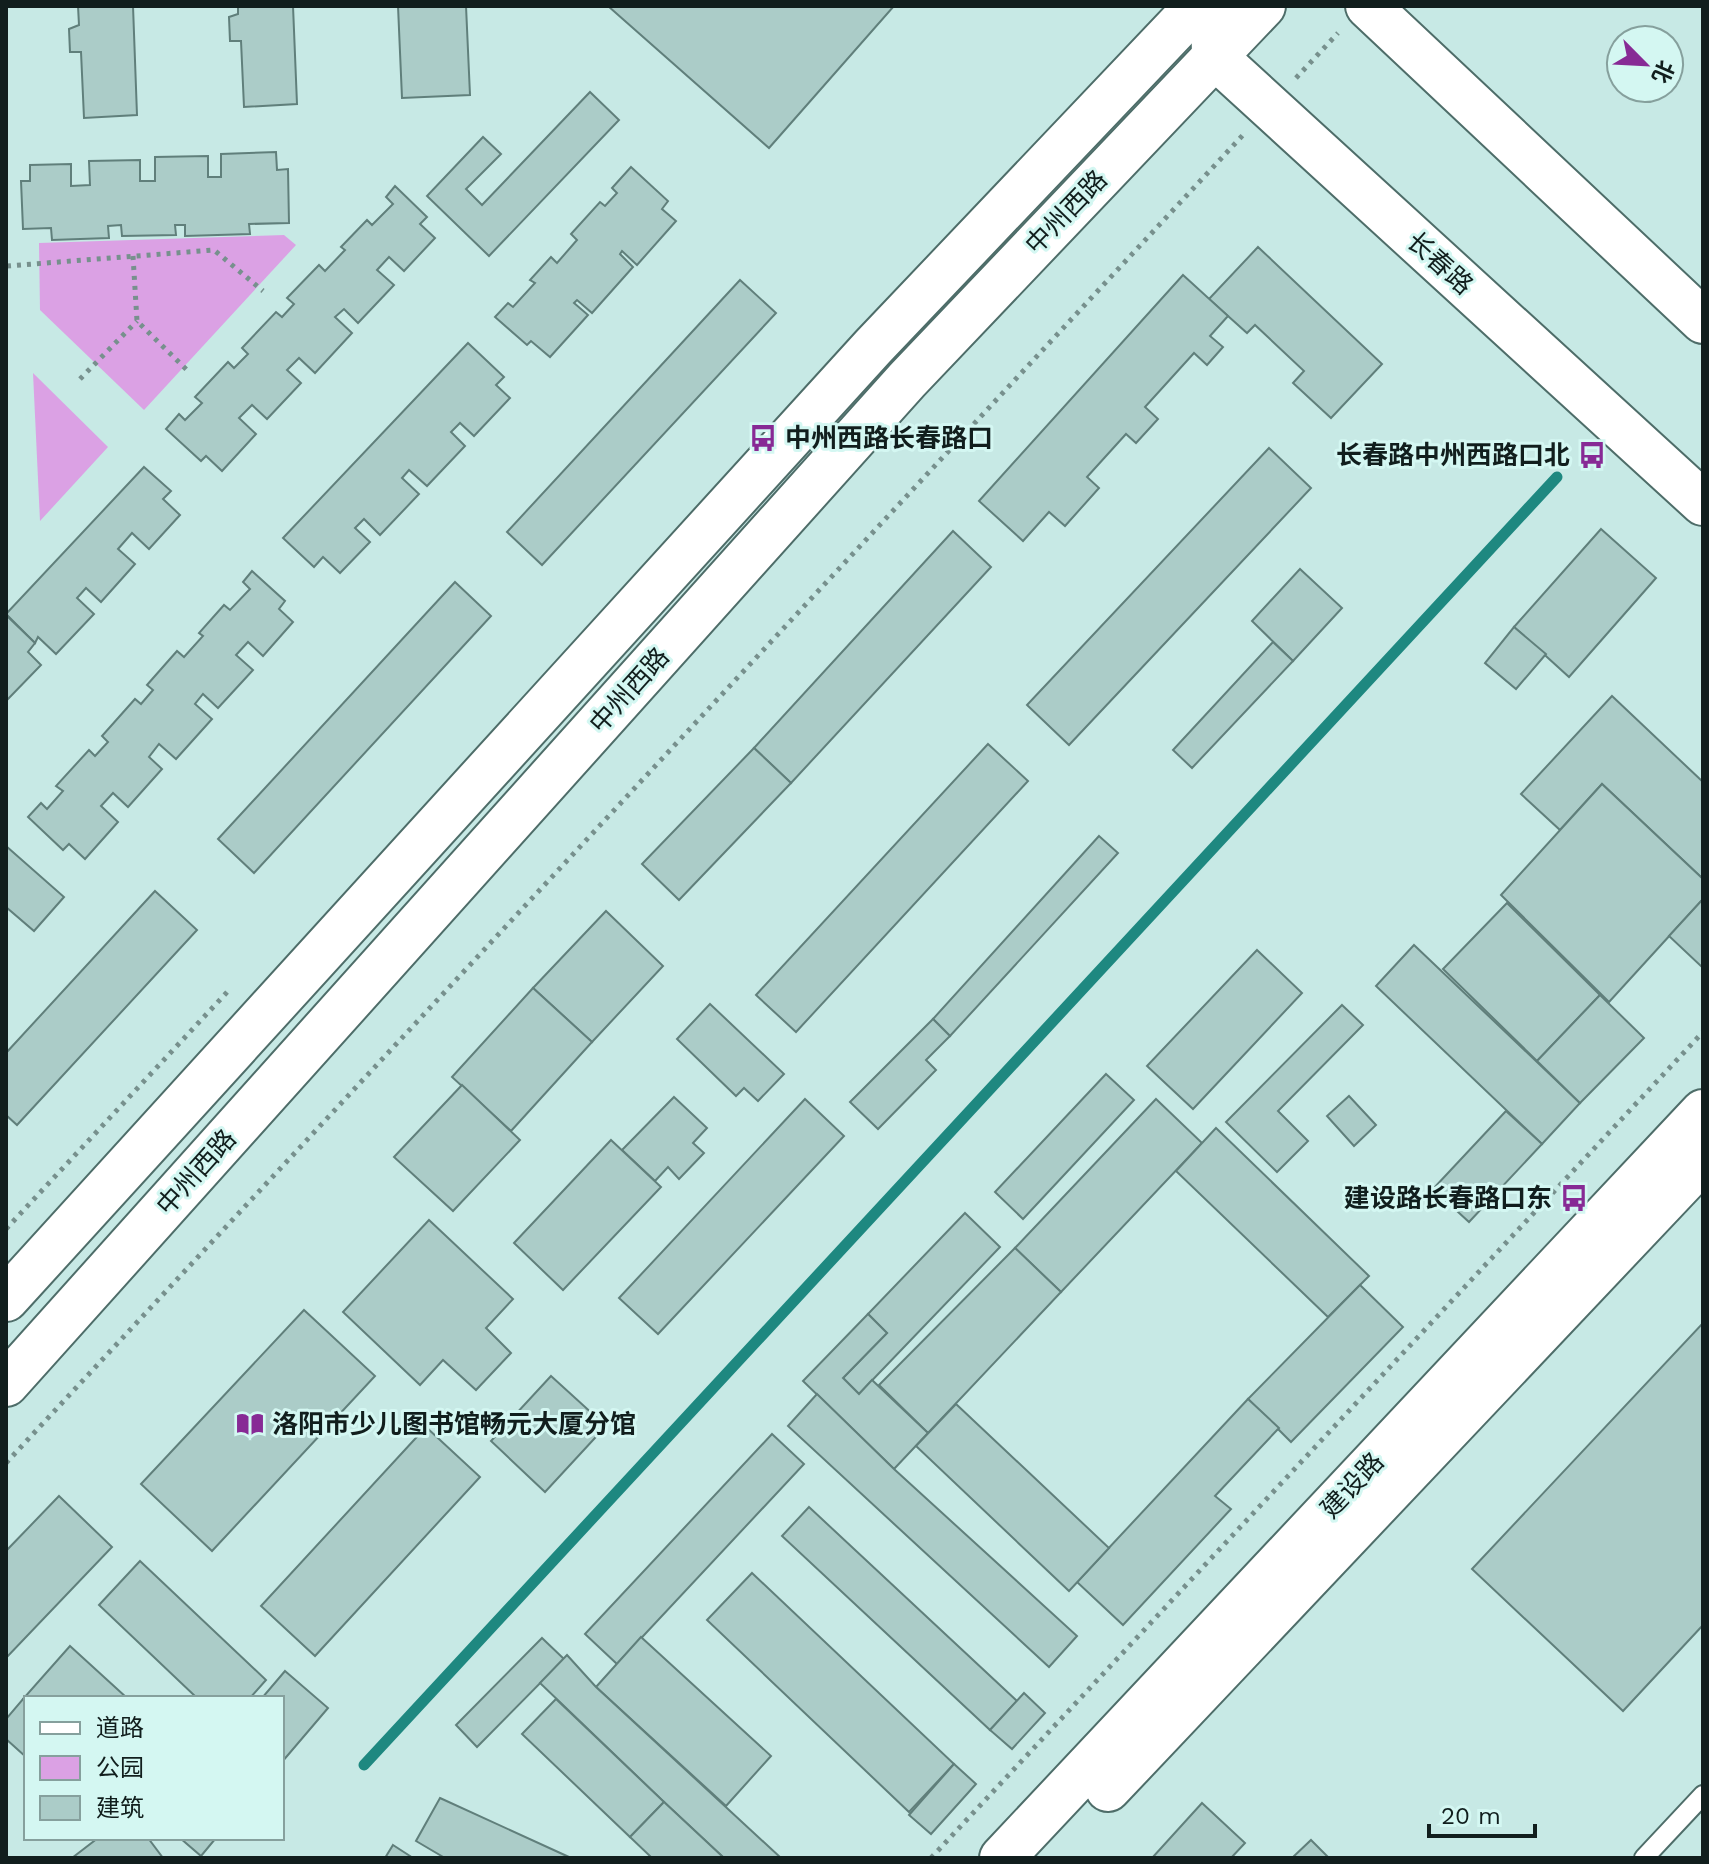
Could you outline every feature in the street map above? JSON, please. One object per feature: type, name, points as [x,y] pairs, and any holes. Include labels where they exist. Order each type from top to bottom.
[{"type":"main road","name":"中州西路","points":[[6,1299],[873,347],[1197,6]]},
{"type":"main road","points":[[1213,6],[1214,56]]},
{"type":"main road","name":"中州西路","points":[[6,1384],[907,380],[1263,6]]},
{"type":"main road","points":[[1355,17],[1703,321]]},
{"type":"main road","name":"长春路","points":[[1214,56],[1703,503]]},
{"type":"main road","name":"建设路","points":[[1002,1858],[1703,1112]]},
{"type":"main road","name":"建设路","points":[[1043,1858],[1703,1160]]},
{"type":"lane","points":[[1644,1858],[1703,1795]]},
{"type":"path","points":[[6,1463],[1355,17]]},
{"type":"path","points":[[7,266],[214,250],[263,291]]},
{"type":"path","points":[[133,256],[137,321],[189,372]]},
{"type":"path","points":[[80,379],[137,321]]},
{"type":"path","points":[[931,1858],[1703,1032]]},
{"type":"green space","points":[[284,235],[296,245],[144,410],[40,310],[39,243]]},
{"type":"green space","points":[[33,373],[108,447],[40,521]]},
{"type":"building","points":[[78,6],[133,6],[137,115],[84,118],[81,52],[70,52],[69,29],[79,25]]},
{"type":"building","points":[[238,6],[293,6],[297,104],[244,107],[241,41],[230,41],[229,17],[238,14]]},
{"type":"building","points":[[398,6],[466,6],[470,95],[402,98]]},
{"type":"building","points":[[608,6],[894,6],[769,148]]},
{"type":"building","points":[[590,92],[619,120],[489,256],[427,196],[483,137],[501,154],[466,189],[482,205]]},
{"type":"building","points":[[276,152],[277,170],[288,169],[289,223],[249,224],[250,234],[185,236],[185,225],[175,225],[176,235],[122,236],[121,225],[108,226],[109,238],[52,240],[51,228],[23,229],[21,181],[30,181],[30,165],[71,164],[71,186],[90,185],[89,161],[140,160],[140,181],[155,181],[155,157],[208,156],[208,177],[221,177],[221,154]]},
{"type":"building","points":[[631,167],[668,201],[662,209],[676,221],[637,265],[622,251],[620,254],[633,267],[592,313],[577,300],[574,303],[588,315],[550,357],[531,341],[527,345],[495,317],[508,303],[513,307],[535,283],[530,280],[551,257],[557,263],[577,240],[571,234],[600,202],[605,206],[617,193],[612,188]]},
{"type":"building","points":[[395,186],[427,217],[420,224],[435,238],[404,271],[389,257],[377,270],[394,285],[358,323],[344,309],[335,317],[352,333],[315,373],[299,358],[287,370],[301,383],[267,419],[252,405],[239,418],[256,434],[222,471],[206,456],[201,461],[166,429],[179,414],[185,420],[202,403],[195,397],[228,362],[234,368],[248,354],[242,348],[276,312],[282,317],[294,304],[287,298],[319,265],[325,271],[345,250],[341,247],[367,220],[372,225],[393,204],[386,197]]},
{"type":"building","points":[[1258,247],[1382,364],[1331,418],[1293,383],[1304,371],[1255,325],[1247,333],[1209,299]]},
{"type":"building","points":[[1183,275],[1228,316],[1210,336],[1223,347],[1207,365],[1194,353],[1145,407],[1158,419],[1136,443],[1126,434],[1087,477],[1099,488],[1065,526],[1049,512],[1023,541],[979,501]]},
{"type":"building","points":[[740,280],[776,313],[542,565],[507,532]]},
{"type":"building","points":[[468,343],[504,377],[496,385],[510,398],[474,436],[460,423],[451,432],[465,446],[427,486],[409,470],[402,478],[419,494],[380,535],[364,519],[355,528],[370,542],[340,573],[323,557],[314,567],[283,538]]},
{"type":"building","points":[[1269,448],[1311,488],[1069,745],[1027,705]]},
{"type":"building","points":[[144,467],[171,491],[163,499],[180,515],[149,549],[132,533],[118,549],[135,564],[101,602],[86,588],[77,598],[94,614],[56,654],[38,637],[35,643],[6,614]]},
{"type":"building","points":[[1601,529],[1656,578],[1569,677],[1514,627]]},
{"type":"building","points":[[953,531],[991,567],[791,783],[754,748]]},
{"type":"building","points":[[1300,569],[1342,608],[1293,661],[1252,621]]},
{"type":"building","points":[[252,571],[285,601],[279,609],[293,622],[263,656],[248,642],[236,655],[253,670],[218,708],[203,694],[195,704],[212,719],[176,759],[159,744],[149,757],[162,769],[128,807],[113,793],[101,806],[118,822],[85,859],[69,844],[63,850],[28,817],[41,803],[47,809],[63,791],[56,786],[89,750],[95,756],[108,742],[102,736],[135,699],[141,704],[153,690],[147,685],[177,651],[184,657],[203,636],[199,633],[224,605],[230,610],[250,589],[243,582]]},
{"type":"building","points":[[455,582],[491,616],[254,873],[218,839]]},
{"type":"building","points":[[6,615],[35,643],[28,652],[41,665],[7,700]]},
{"type":"building","points":[[1514,627],[1546,654],[1516,689],[1485,663]]},
{"type":"building","points":[[1273,642],[1293,661],[1192,768],[1173,750]]},
{"type":"building","points":[[1612,696],[1703,782],[1703,879],[1602,784],[1560,830],[1521,794]]},
{"type":"building","points":[[988,744],[1028,781],[796,1032],[756,995]]},
{"type":"building","points":[[754,748],[791,783],[679,900],[642,864]]},
{"type":"building","points":[[1602,784],[1703,879],[1703,899],[1609,1002],[1501,895]]},
{"type":"building","points":[[1099,836],[1118,853],[950,1036],[933,1019]]},
{"type":"building","points":[[6,846],[64,897],[34,931],[6,907]]},
{"type":"building","points":[[155,891],[197,930],[17,1125],[6,1115],[6,1053]]},
{"type":"building","points":[[1703,899],[1703,968],[1669,936]]},
{"type":"building","points":[[1507,903],[1600,995],[1537,1061],[1443,969]]},
{"type":"building","points":[[606,911],[663,966],[592,1042],[533,988]]},
{"type":"building","points":[[1414,945],[1580,1103],[1542,1144],[1376,986]]},
{"type":"building","points":[[1257,950],[1302,993],[1193,1109],[1147,1066]]},
{"type":"building","points":[[533,988],[592,1042],[511,1131],[452,1077]]},
{"type":"building","points":[[1600,995],[1644,1038],[1580,1103],[1537,1061]]},
{"type":"building","points":[[710,1004],[784,1074],[758,1101],[744,1088],[736,1096],[677,1039]]},
{"type":"building","points":[[1342,1005],[1363,1025],[1278,1111],[1308,1141],[1277,1172],[1226,1122]]},
{"type":"building","points":[[933,1019],[950,1036],[926,1060],[936,1070],[878,1129],[850,1102]]},
{"type":"building","points":[[1106,1074],[1134,1100],[1023,1219],[995,1192]]},
{"type":"building","points":[[462,1085],[520,1140],[453,1211],[394,1157]]},
{"type":"building","points":[[1349,1096],[1376,1125],[1354,1146],[1327,1116]]},
{"type":"building","points":[[674,1097],[707,1128],[693,1143],[704,1153],[679,1179],[668,1167],[655,1181],[622,1150]]},
{"type":"building","points":[[805,1099],[844,1136],[658,1334],[619,1298]]},
{"type":"building","points":[[1156,1099],[1202,1143],[1061,1292],[1015,1248]]},
{"type":"building","points":[[1506,1111],[1542,1144],[1469,1222],[1433,1189]]},
{"type":"building","points":[[1216,1128],[1369,1276],[1328,1317],[1176,1171]]},
{"type":"building","points":[[611,1140],[661,1187],[563,1290],[514,1243]]},
{"type":"building","points":[[965,1213],[1000,1247],[859,1394],[843,1378],[887,1333],[868,1314]]},
{"type":"building","points":[[429,1220],[513,1299],[486,1328],[511,1353],[476,1390],[443,1360],[420,1385],[343,1312]]},
{"type":"building","points":[[1015,1248],[1061,1292],[928,1433],[879,1385]]},
{"type":"building","points":[[1360,1285],[1403,1327],[1291,1442],[1248,1399]]},
{"type":"building","points":[[304,1310],[375,1376],[212,1551],[141,1484]]},
{"type":"building","points":[[868,1314],[887,1333],[843,1378],[859,1394],[872,1380],[928,1433],[894,1469],[803,1381]]},
{"type":"building","points":[[1703,1323],[1703,1625],[1623,1711],[1472,1569]]},
{"type":"building","points":[[551,1376],[606,1426],[545,1492],[491,1441]]},
{"type":"building","points":[[817,1394],[894,1469],[1077,1636],[1049,1667],[788,1426]]},
{"type":"building","points":[[1248,1399],[1279,1428],[1215,1496],[1231,1509],[1123,1625],[1077,1582]]},
{"type":"building","points":[[956,1404],[1109,1548],[1069,1591],[916,1446]]},
{"type":"building","points":[[426,1427],[480,1477],[315,1656],[261,1606]]},
{"type":"building","points":[[772,1434],[804,1464],[617,1664],[585,1634]]},
{"type":"building","points":[[59,1496],[112,1547],[6,1658],[6,1551]]},
{"type":"building","points":[[809,1507],[1017,1701],[990,1730],[782,1536]]},
{"type":"building","points":[[140,1561],[266,1680],[252,1696],[195,1696],[99,1605]]},
{"type":"building","points":[[752,1573],[954,1764],[909,1812],[707,1620]]},
{"type":"building","points":[[641,1637],[771,1756],[726,1806],[596,1687]]},
{"type":"building","points":[[542,1638],[564,1659],[477,1747],[456,1725]]},
{"type":"building","points":[[70,1646],[125,1696],[26,1696]]},
{"type":"building","points":[[567,1655],[596,1687],[781,1858],[724,1858],[664,1802],[540,1683]]},
{"type":"building","points":[[285,1671],[328,1708],[284,1760],[284,1696],[264,1696]]},
{"type":"building","points":[[1024,1693],[1045,1713],[1012,1749],[990,1730]]},
{"type":"building","points":[[556,1699],[664,1802],[630,1837],[522,1734]]},
{"type":"building","points":[[24,1700],[24,1755],[6,1739],[6,1719]]},
{"type":"building","points":[[954,1764],[976,1784],[931,1834],[909,1815]]},
{"type":"building","points":[[440,1798],[569,1857],[445,1858],[416,1841]]},
{"type":"building","points":[[664,1802],[724,1858],[652,1858],[630,1837]]},
{"type":"building","points":[[1202,1803],[1245,1843],[1231,1858],[1152,1858]]},
{"type":"building","points":[[95,1840],[150,1840],[163,1858],[72,1858]]},
{"type":"building","points":[[182,1840],[214,1840],[201,1856]]},
{"type":"building","points":[[1311,1840],[1329,1858],[1292,1858]]},
{"type":"building","points":[[393,1845],[413,1858],[385,1858]]},
{"type":"waterway","points":[[364,1765],[1557,477]]},
{"type":"place","name":"中州西路长春路口","points":[[763,438]]},
{"type":"place","name":"长春路中州西路口北","points":[[1592,455]]},
{"type":"place","name":"建设路长春路口东","points":[[1574,1198]]},
{"type":"place","name":"洛阳市少儿图书馆畅元大厦分馆","points":[[250,1424]]}]
